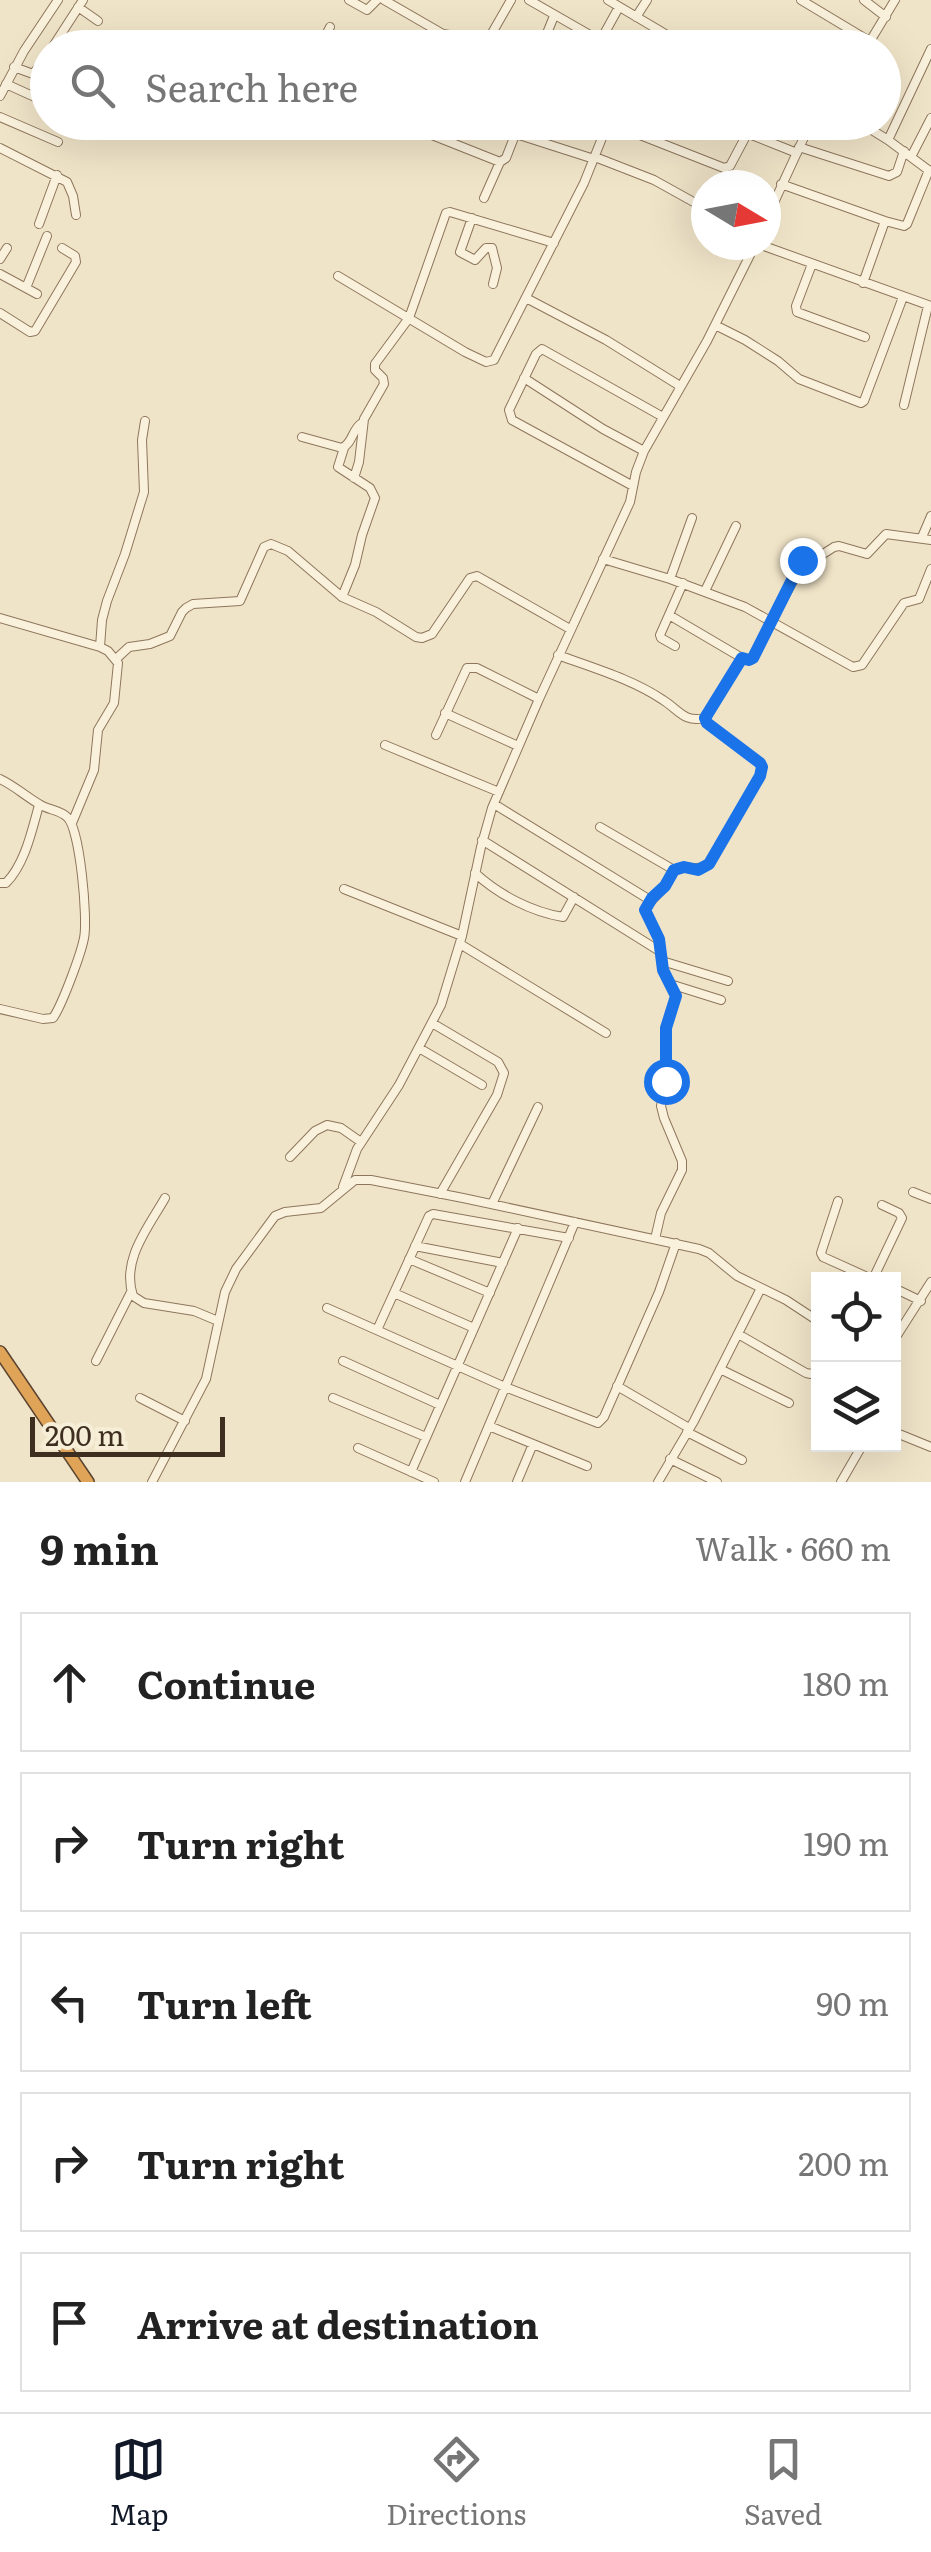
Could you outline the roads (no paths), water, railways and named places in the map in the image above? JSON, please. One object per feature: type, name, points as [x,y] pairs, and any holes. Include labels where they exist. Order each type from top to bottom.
[{"type":"highway","points":[[0,1352],[88,1482]]},
{"type":"highway","points":[[0,1365],[78,1482]]},
{"type":"street","points":[[39,30],[58,0]]},
{"type":"street","points":[[349,0],[367,10],[381,0],[435,30]]},
{"type":"street","points":[[494,30],[510,0]]},
{"type":"street","points":[[528,0],[578,30]]},
{"type":"street","points":[[608,0],[658,30]]},
{"type":"street","points":[[636,17],[647,0]]},
{"type":"street","points":[[801,0],[847,30]]},
{"type":"street","points":[[864,0],[886,17]]},
{"type":"street","points":[[878,30],[894,0]]},
{"type":"street","points":[[64,30],[80,4],[98,20]]},
{"type":"street","points":[[605,30],[619,6]]},
{"type":"street","points":[[548,30],[554,16]]},
{"type":"street","points":[[0,96],[30,44]]},
{"type":"street","points":[[901,112],[931,49]]},
{"type":"street","points":[[0,66],[30,73]]},
{"type":"street","points":[[6,84],[30,95]]},
{"type":"street","points":[[0,117],[30,130]]},
{"type":"street","points":[[767,140],[890,176],[897,172],[931,118]]},
{"type":"street","points":[[53,140],[58,142]]},
{"type":"street","points":[[445,140],[500,162]]},
{"type":"street","points":[[484,198],[513,140]]},
{"type":"street","points":[[547,140],[654,180],[691,201]]},
{"type":"street","points":[[338,276],[464,352],[490,362],[498,356],[602,140]]},
{"type":"street","points":[[652,140],[724,168],[730,166],[745,140]]},
{"type":"street","points":[[803,140],[781,184],[885,221],[906,224],[930,171],[888,140]]},
{"type":"street","points":[[0,148],[57,175],[70,186],[76,215]]},
{"type":"street","points":[[38,224],[57,175]]},
{"type":"street","points":[[354,478],[362,423],[384,384],[375,364],[408,318],[446,212],[554,243]]},
{"type":"street","points":[[472,218],[460,252],[475,260],[486,248],[492,248],[497,268],[493,284]]},
{"type":"street","points":[[864,283],[885,221]]},
{"type":"street","points":[[26,288],[46,236]]},
{"type":"street","points":[[0,259],[6,248]]},
{"type":"street","points":[[0,314],[30,332],[36,330],[76,262],[75,256],[62,248]]},
{"type":"street","points":[[781,253],[930,306],[904,405]]},
{"type":"street","points":[[343,1187],[351,1160],[399,1084],[448,986],[494,804],[630,502],[644,450],[750,260]]},
{"type":"street","points":[[812,264],[797,312],[865,337]]},
{"type":"street","points":[[0,274],[37,294]]},
{"type":"street","points":[[715,325],[778,361],[799,379],[858,404],[864,401],[903,297]]},
{"type":"street","points":[[526,298],[606,340],[680,386]]},
{"type":"street","points":[[633,486],[512,420],[509,410],[542,349],[663,417]]},
{"type":"street","points":[[524,378],[644,450]]},
{"type":"street","points":[[100,647],[106,601],[144,492],[145,421]]},
{"type":"street","points":[[342,596],[376,498],[370,488],[337,466],[362,423]]},
{"type":"street","points":[[302,436],[344,448]]},
{"type":"street","points":[[669,616],[752,660],[806,556],[840,546],[866,554],[886,534],[926,538],[931,516]]},
{"type":"street","points":[[670,579],[692,518]]},
{"type":"street","points":[[705,591],[736,526]]},
{"type":"street","points":[[116,660],[129,647],[170,636],[182,612],[193,604],[240,601],[264,546],[271,544],[286,550],[342,596],[416,637],[432,634],[470,578],[477,576],[570,628]]},
{"type":"street","points":[[603,559],[745,607],[848,666],[859,667],[904,603],[919,599],[931,569]]},
{"type":"street","points":[[675,646],[660,635],[683,584]]},
{"type":"street","points":[[0,618],[100,647],[108,651],[119,668],[114,702],[99,727],[94,770],[72,823]]},
{"type":"street","points":[[558,655],[636,685],[665,700],[682,716],[698,720],[705,718],[742,658]]},
{"type":"street","points":[[436,735],[462,676],[472,666],[538,699]]},
{"type":"street","points":[[446,713],[518,746]]},
{"type":"street","points":[[655,1239],[682,1161],[661,1106],[666,1028],[676,996],[659,939],[646,912],[650,900],[674,870],[698,870],[709,864],[762,772],[760,763],[705,718]]},
{"type":"street","points":[[385,746],[499,792]]},
{"type":"street","points":[[0,779],[66,815],[72,823],[82,873],[85,934],[53,1018],[0,1008]]},
{"type":"street","points":[[0,884],[14,874],[40,804]]},
{"type":"street","points":[[494,804],[650,900]]},
{"type":"street","points":[[600,827],[674,870]]},
{"type":"street","points":[[482,840],[661,956],[728,981]]},
{"type":"street","points":[[476,873],[536,912],[562,918],[574,897]]},
{"type":"street","points":[[344,889],[461,940],[606,1033]]},
{"type":"street","points":[[670,984],[722,1000]]},
{"type":"street","points":[[432,1023],[498,1062],[504,1073],[497,1095],[440,1194]]},
{"type":"street","points":[[419,1048],[482,1085]]},
{"type":"street","points":[[492,1204],[538,1107]]},
{"type":"street","points":[[290,1157],[321,1126],[335,1125],[361,1142]]},
{"type":"street","points":[[152,1482],[206,1379],[218,1321],[236,1269],[275,1216],[321,1208],[354,1180],[492,1204],[705,1251],[737,1276],[811,1316]]},
{"type":"street","points":[[913,1192],[931,1198]]},
{"type":"street","points":[[96,1361],[131,1292],[134,1253],[164,1198]]},
{"type":"street","points":[[838,1201],[821,1253],[858,1272]]},
{"type":"street","points":[[877,1272],[902,1218],[900,1213],[882,1205]]},
{"type":"street","points":[[376,1330],[433,1214],[569,1238]]},
{"type":"street","points":[[465,1482],[576,1222]]},
{"type":"street","points":[[411,1472],[518,1228]]},
{"type":"street","points":[[327,1308],[505,1387],[598,1423],[604,1418],[659,1292],[676,1243]]},
{"type":"street","points":[[415,1246],[503,1263]]},
{"type":"street","points":[[409,1259],[490,1293]]},
{"type":"street","points":[[901,1330],[931,1282]]},
{"type":"street","points":[[658,1482],[760,1288]]},
{"type":"street","points":[[901,1291],[921,1300]]},
{"type":"street","points":[[131,1292],[144,1303],[194,1311],[218,1321]]},
{"type":"street","points":[[394,1293],[474,1328]]},
{"type":"street","points":[[738,1334],[811,1374]]},
{"type":"street","points":[[343,1361],[440,1405]]},
{"type":"street","points":[[720,1369],[790,1403]]},
{"type":"street","points":[[617,1386],[742,1460]]},
{"type":"street","points":[[140,1398],[185,1420]]},
{"type":"street","points":[[333,1398],[426,1438]]},
{"type":"street","points":[[489,1426],[586,1466]]},
{"type":"street","points":[[901,1435],[931,1446]]},
{"type":"street","points":[[517,1482],[533,1444]]},
{"type":"street","points":[[358,1448],[434,1482]]},
{"type":"street","points":[[841,1482],[858,1452]]},
{"type":"street","points":[[670,1460],[717,1482]]}]
